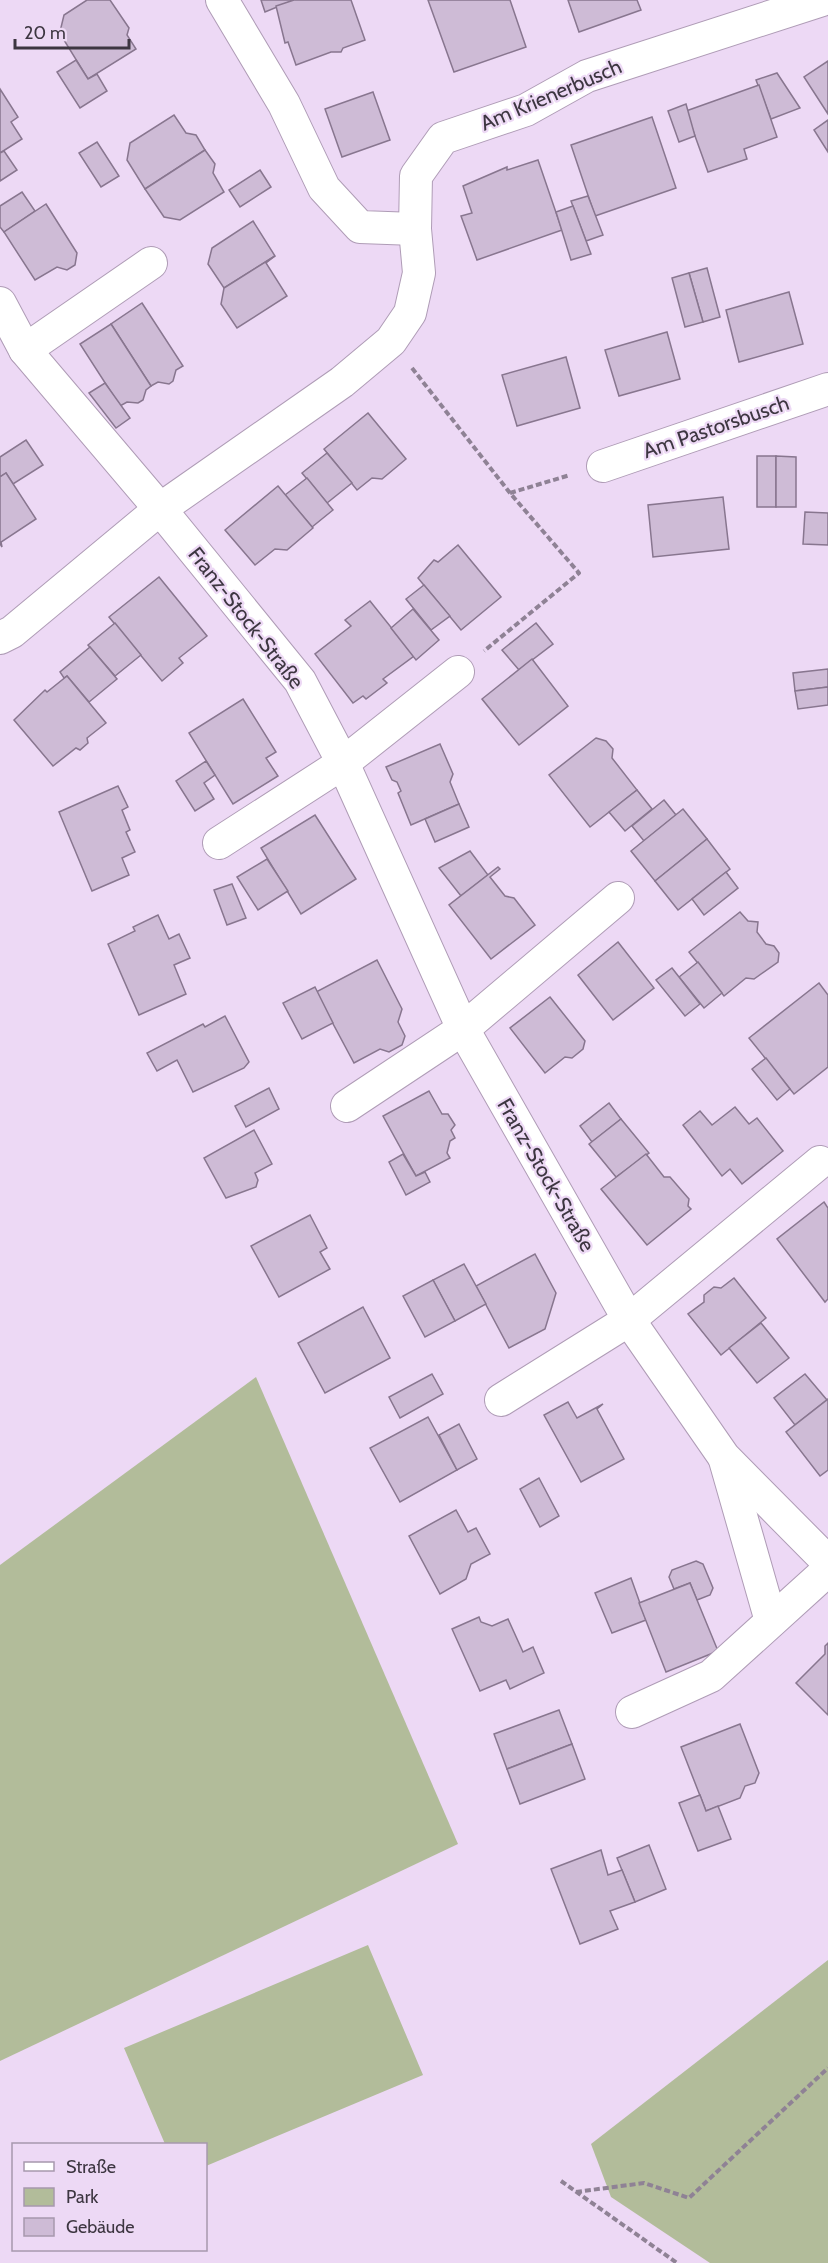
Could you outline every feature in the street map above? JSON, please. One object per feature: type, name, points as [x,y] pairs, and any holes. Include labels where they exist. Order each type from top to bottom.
[{"type":"street","points":[[222,0],[285,104],[324,188],[360,227],[416,229]]},
{"type":"street","name":"Am Krienerbusch","points":[[0,638],[12,632],[159,509],[342,382],[391,341],[410,314],[419,273],[416,176],[443,138],[526,110],[587,76],[822,0]]},
{"type":"street","points":[[25,350],[151,263]]},
{"type":"street","name":"Franz-Stock-Straße","points":[[0,303],[25,350],[300,681],[343,763],[463,1029],[629,1320],[724,1457],[828,1562]]},
{"type":"street","name":"Am Pastorsbusch","points":[[603,466],[828,389]]},
{"type":"street","points":[[219,843],[343,763],[458,672]]},
{"type":"street","points":[[347,1106],[463,1029],[618,898]]},
{"type":"street","points":[[501,1400],[629,1320],[820,1162]]},
{"type":"street","name":"Franz-Stock-Straße","points":[[724,1457],[771,1621]]},
{"type":"street","points":[[632,1712],[711,1676],[828,1570]]},
{"type":"path","points":[[391,341],[510,493],[579,573],[458,672]]},
{"type":"path","points":[[510,493],[603,466]]},
{"type":"path","points":[[576,2192],[644,2182],[689,2198],[828,2068]]},
{"type":"path","points":[[561,2181],[677,2263]]},
{"type":"green space","points":[[256,1377],[458,1844],[0,2061],[0,1565]]},
{"type":"green space","points":[[368,1945],[423,2075],[207,2166],[207,2143],[165,2143],[124,2048]]},
{"type":"green space","points":[[828,1960],[828,2263],[710,2263],[611,2197],[591,2144]]},
{"type":"building","points":[[87,0],[110,0],[129,28],[127,35],[136,49],[88,79],[64,40],[58,40],[64,15]]},
{"type":"building","points":[[261,0],[294,0],[265,12]]},
{"type":"building","points":[[294,0],[351,0],[365,40],[343,48],[341,52],[331,52],[296,65],[288,42],[285,43],[276,6]]},
{"type":"building","points":[[428,0],[510,0],[526,47],[454,72]]},
{"type":"building","points":[[568,0],[637,0],[641,10],[579,32]]},
{"type":"building","points":[[76,60],[88,79],[97,74],[107,91],[80,108],[57,72]]},
{"type":"building","points":[[828,61],[828,114],[804,77]]},
{"type":"building","points":[[777,73],[800,108],[771,119],[756,80]]},
{"type":"building","points":[[759,85],[777,137],[744,149],[747,159],[708,172],[686,111]]},
{"type":"building","points":[[0,89],[18,117],[11,122],[22,139],[0,153]]},
{"type":"building","points":[[373,92],[390,140],[342,157],[325,109]]},
{"type":"building","points":[[686,104],[695,136],[679,142],[668,111]]},
{"type":"building","points":[[174,115],[186,133],[196,135],[205,150],[145,189],[127,160],[130,143]]},
{"type":"building","points":[[652,117],[676,188],[595,216],[571,145]]},
{"type":"building","points":[[828,120],[828,152],[814,130]]},
{"type":"building","points":[[97,142],[119,176],[101,187],[79,153]]},
{"type":"building","points":[[205,150],[215,164],[213,173],[224,192],[180,220],[164,217],[145,189]]},
{"type":"building","points":[[4,151],[17,170],[0,181],[0,153]]},
{"type":"building","points":[[538,160],[562,230],[477,260],[461,216],[472,213],[463,186],[507,167],[507,170]]},
{"type":"building","points":[[260,170],[271,187],[240,207],[229,190]]},
{"type":"building","points":[[22,192],[35,211],[4,232],[0,227],[0,206]]},
{"type":"building","points":[[588,196],[603,235],[586,241],[571,201]]},
{"type":"building","points":[[46,204],[77,253],[75,265],[67,270],[57,267],[35,280],[4,232]]},
{"type":"building","points":[[573,206],[591,254],[571,260],[556,212]]},
{"type":"building","points":[[253,221],[275,256],[224,288],[208,264],[212,248]]},
{"type":"building","points":[[275,256],[266,263],[287,296],[237,328],[221,304],[224,288]]},
{"type":"building","points":[[707,268],[720,317],[703,322],[689,273]]},
{"type":"building","points":[[689,273],[703,322],[685,327],[672,278]]},
{"type":"building","points":[[789,292],[803,344],[739,362],[726,310]]},
{"type":"building","points":[[142,303],[183,366],[176,370],[173,381],[169,384],[158,382],[151,386],[111,324]]},
{"type":"building","points":[[111,324],[151,386],[146,390],[143,400],[138,403],[127,402],[120,406],[80,344]]},
{"type":"building","points":[[667,332],[680,379],[619,396],[605,350]]},
{"type":"building","points":[[566,357],[580,408],[517,426],[502,375]]},
{"type":"building","points":[[105,383],[130,418],[116,428],[89,393]]},
{"type":"building","points":[[368,413],[406,459],[382,479],[372,478],[357,490],[324,449]]},
{"type":"building","points":[[26,440],[43,465],[13,484],[6,473],[0,477],[0,457]]},
{"type":"building","points":[[327,453],[352,483],[327,503],[302,473]]},
{"type":"building","points":[[757,456],[776,456],[776,507],[757,507]]},
{"type":"building","points":[[776,456],[796,457],[796,507],[776,507]]},
{"type":"building","points":[[6,473],[36,519],[1,542],[2,547],[0,544],[0,477]]},
{"type":"building","points":[[307,478],[333,510],[312,527],[285,495]]},
{"type":"building","points":[[278,486],[313,528],[287,550],[275,549],[255,565],[225,530]]},
{"type":"building","points":[[723,497],[729,549],[653,557],[648,505]]},
{"type":"building","points":[[805,512],[828,513],[828,545],[803,544]]},
{"type":"building","points":[[458,545],[501,597],[461,630],[418,578],[434,560],[438,562]]},
{"type":"building","points":[[159,577],[207,636],[179,658],[183,663],[162,681],[109,617]]},
{"type":"building","points":[[424,585],[450,616],[431,630],[406,599]]},
{"type":"building","points":[[370,601],[414,656],[383,679],[387,683],[366,699],[363,696],[353,703],[315,654],[351,626],[345,620]]},
{"type":"building","points":[[413,609],[439,640],[416,660],[391,628]]},
{"type":"building","points":[[115,623],[141,655],[115,676],[88,645]]},
{"type":"building","points":[[536,623],[553,644],[519,670],[502,650]]},
{"type":"building","points":[[90,647],[117,679],[89,702],[67,676],[64,678],[60,672]]},
{"type":"building","points":[[532,659],[568,706],[519,745],[482,699]]},
{"type":"building","points":[[828,669],[828,687],[795,691],[793,673]]},
{"type":"building","points":[[67,676],[106,723],[87,738],[88,743],[80,750],[76,748],[53,766],[14,720],[45,690],[47,692]]},
{"type":"building","points":[[828,687],[828,705],[798,709],[795,691]]},
{"type":"building","points":[[243,699],[276,752],[266,758],[278,776],[233,804],[189,733]]},
{"type":"building","points":[[596,738],[606,741],[613,749],[612,758],[637,790],[590,827],[549,775]]},
{"type":"building","points":[[440,744],[453,774],[450,782],[459,804],[411,825],[398,793],[401,791],[397,782],[392,780],[386,767]]},
{"type":"building","points":[[206,761],[215,775],[204,783],[214,799],[195,811],[176,781]]},
{"type":"building","points":[[118,786],[128,807],[122,810],[130,830],[126,832],[135,852],[122,858],[129,875],[92,891],[59,812]]},
{"type":"building","points":[[637,790],[652,809],[625,831],[609,812]]},
{"type":"building","points":[[664,800],[676,815],[644,841],[632,826]]},
{"type":"building","points":[[459,804],[469,827],[435,842],[425,819]]},
{"type":"building","points":[[683,809],[707,839],[655,881],[631,851]]},
{"type":"building","points":[[315,815],[356,879],[301,914],[261,848]]},
{"type":"building","points":[[707,839],[730,869],[678,910],[655,881]]},
{"type":"building","points":[[470,851],[488,875],[461,896],[439,868]]},
{"type":"building","points":[[267,859],[288,891],[258,910],[237,877]]},
{"type":"building","points":[[498,867],[500,869],[490,877],[505,896],[514,898],[535,925],[491,959],[449,905]]},
{"type":"building","points":[[726,872],[738,888],[704,915],[692,899]]},
{"type":"building","points":[[232,884],[246,918],[227,925],[214,890]]},
{"type":"building","points":[[740,912],[748,921],[758,922],[757,932],[766,944],[774,946],[779,953],[778,962],[754,979],[746,978],[724,996],[689,952]]},
{"type":"building","points":[[158,915],[169,939],[179,934],[190,958],[174,965],[186,994],[139,1015],[108,944],[135,931],[133,927]]},
{"type":"building","points":[[618,942],[654,988],[613,1020],[578,975]]},
{"type":"building","points":[[377,960],[402,1009],[398,1022],[405,1036],[402,1045],[389,1052],[380,1049],[354,1063],[316,992]]},
{"type":"building","points":[[698,962],[722,993],[704,1008],[679,977]]},
{"type":"building","points":[[672,968],[700,1004],[685,1016],[656,980]]},
{"type":"building","points":[[819,983],[828,995],[828,1067],[794,1094],[749,1038]]},
{"type":"building","points":[[315,987],[333,1023],[302,1039],[283,1003]]},
{"type":"building","points":[[550,997],[585,1041],[583,1049],[572,1058],[565,1057],[545,1073],[510,1028]]},
{"type":"building","points":[[225,1016],[249,1062],[244,1068],[193,1092],[177,1060],[157,1071],[147,1053],[203,1024],[205,1027]]},
{"type":"building","points":[[766,1058],[790,1089],[777,1100],[752,1069]]},
{"type":"building","points":[[269,1088],[279,1109],[246,1127],[235,1106]]},
{"type":"building","points":[[429,1091],[442,1114],[448,1114],[455,1125],[451,1130],[455,1138],[450,1141],[447,1153],[450,1158],[416,1176],[383,1116]]},
{"type":"building","points":[[609,1103],[621,1119],[592,1142],[580,1126]]},
{"type":"building","points":[[735,1107],[749,1124],[757,1118],[783,1151],[742,1184],[730,1169],[722,1176],[683,1125],[700,1111],[712,1125]]},
{"type":"building","points":[[621,1119],[649,1153],[616,1177],[589,1144]]},
{"type":"building","points":[[254,1130],[272,1164],[255,1173],[258,1180],[256,1187],[226,1198],[204,1158]]},
{"type":"building","points":[[403,1154],[416,1176],[425,1172],[430,1182],[406,1195],[389,1162]]},
{"type":"building","points":[[646,1154],[664,1177],[670,1177],[689,1199],[688,1206],[691,1209],[647,1245],[601,1189]]},
{"type":"building","points":[[824,1202],[828,1208],[828,1299],[825,1302],[777,1239]]},
{"type":"building","points":[[310,1215],[327,1248],[320,1252],[330,1269],[279,1297],[251,1246]]},
{"type":"building","points":[[535,1254],[556,1293],[545,1329],[509,1348],[476,1286]]},
{"type":"building","points":[[464,1264],[486,1304],[455,1321],[433,1280]]},
{"type":"building","points":[[734,1278],[766,1318],[721,1355],[688,1314],[704,1302],[704,1295],[714,1287],[721,1288]]},
{"type":"building","points":[[433,1280],[455,1321],[425,1337],[403,1296]]},
{"type":"building","points":[[363,1307],[390,1358],[325,1393],[298,1343]]},
{"type":"building","points":[[761,1323],[789,1358],[757,1383],[729,1348]]},
{"type":"building","points":[[432,1374],[443,1394],[400,1418],[389,1397]]},
{"type":"building","points":[[805,1374],[827,1400],[795,1425],[774,1398]]},
{"type":"building","points":[[828,1399],[828,1470],[820,1476],[786,1432]]},
{"type":"building","points":[[568,1402],[577,1418],[603,1404],[597,1409],[624,1459],[581,1482],[544,1415]]},
{"type":"building","points":[[428,1417],[457,1470],[400,1502],[370,1448]]},
{"type":"building","points":[[459,1424],[477,1459],[457,1470],[439,1435]]},
{"type":"building","points":[[539,1478],[559,1516],[540,1527],[520,1489]]},
{"type":"building","points":[[456,1510],[468,1532],[476,1528],[490,1554],[471,1564],[466,1579],[440,1594],[409,1536]]},
{"type":"building","points":[[696,1561],[703,1564],[713,1588],[710,1595],[697,1600],[690,1583],[674,1589],[669,1577],[672,1570]]},
{"type":"building","points":[[631,1578],[646,1620],[612,1633],[595,1593]]},
{"type":"building","points":[[690,1583],[718,1651],[666,1672],[639,1603]]},
{"type":"building","points":[[479,1617],[481,1622],[492,1626],[508,1619],[523,1652],[533,1647],[544,1673],[510,1689],[506,1680],[480,1691],[452,1629]]},
{"type":"building","points":[[828,1643],[828,1715],[796,1683],[825,1654],[825,1646]]},
{"type":"building","points":[[559,1710],[572,1744],[507,1769],[494,1734]]},
{"type":"building","points":[[740,1724],[759,1773],[755,1783],[745,1786],[740,1798],[706,1811],[681,1747]]},
{"type":"building","points":[[572,1744],[585,1779],[520,1804],[507,1769]]},
{"type":"building","points":[[700,1795],[706,1811],[718,1806],[731,1839],[698,1851],[679,1803]]},
{"type":"building","points":[[649,1845],[666,1889],[635,1902],[617,1858]]},
{"type":"building","points":[[601,1850],[608,1875],[622,1870],[635,1902],[610,1911],[618,1929],[580,1944],[551,1869]]}]
